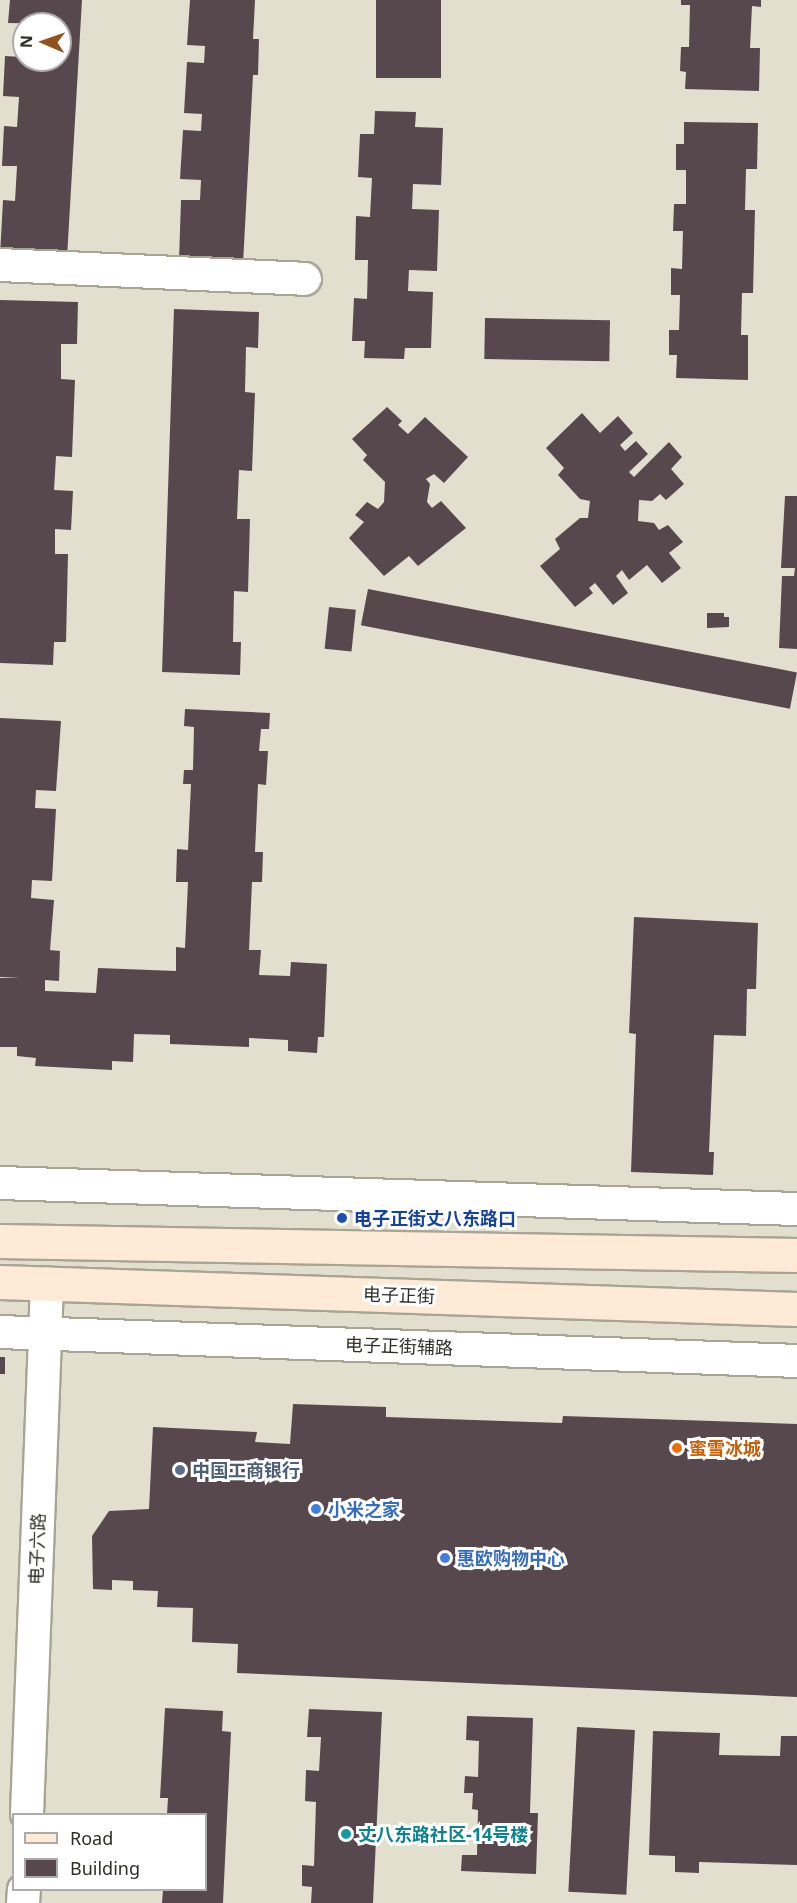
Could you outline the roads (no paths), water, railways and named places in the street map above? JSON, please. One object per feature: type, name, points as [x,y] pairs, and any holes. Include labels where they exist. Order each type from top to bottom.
[{"type":"main road","points":[[0,1241],[797,1255]]},
{"type":"main road","name":"电子正街","points":[[0,1282],[797,1309]]},
{"type":"street","points":[[0,264],[305,279]]},
{"type":"street","points":[[0,1183],[797,1209]]},
{"type":"street","name":"电子六路","points":[[27,1813],[47,1283]]},
{"type":"street","name":"电子正街辅路","points":[[0,1332],[797,1361]]},
{"type":"place","name":"电子正街丈八东路口","points":[[342,1218]]},
{"type":"place","name":"蜜雪冰城","points":[[677,1448]]},
{"type":"place","name":"中国工商银行","points":[[180,1470]]},
{"type":"place","name":"小米之家","points":[[316,1509]]},
{"type":"place","name":"惠欧购物中心","points":[[445,1558]]},
{"type":"place","name":"丈八东路社区-14号楼","points":[[346,1834]]}]
